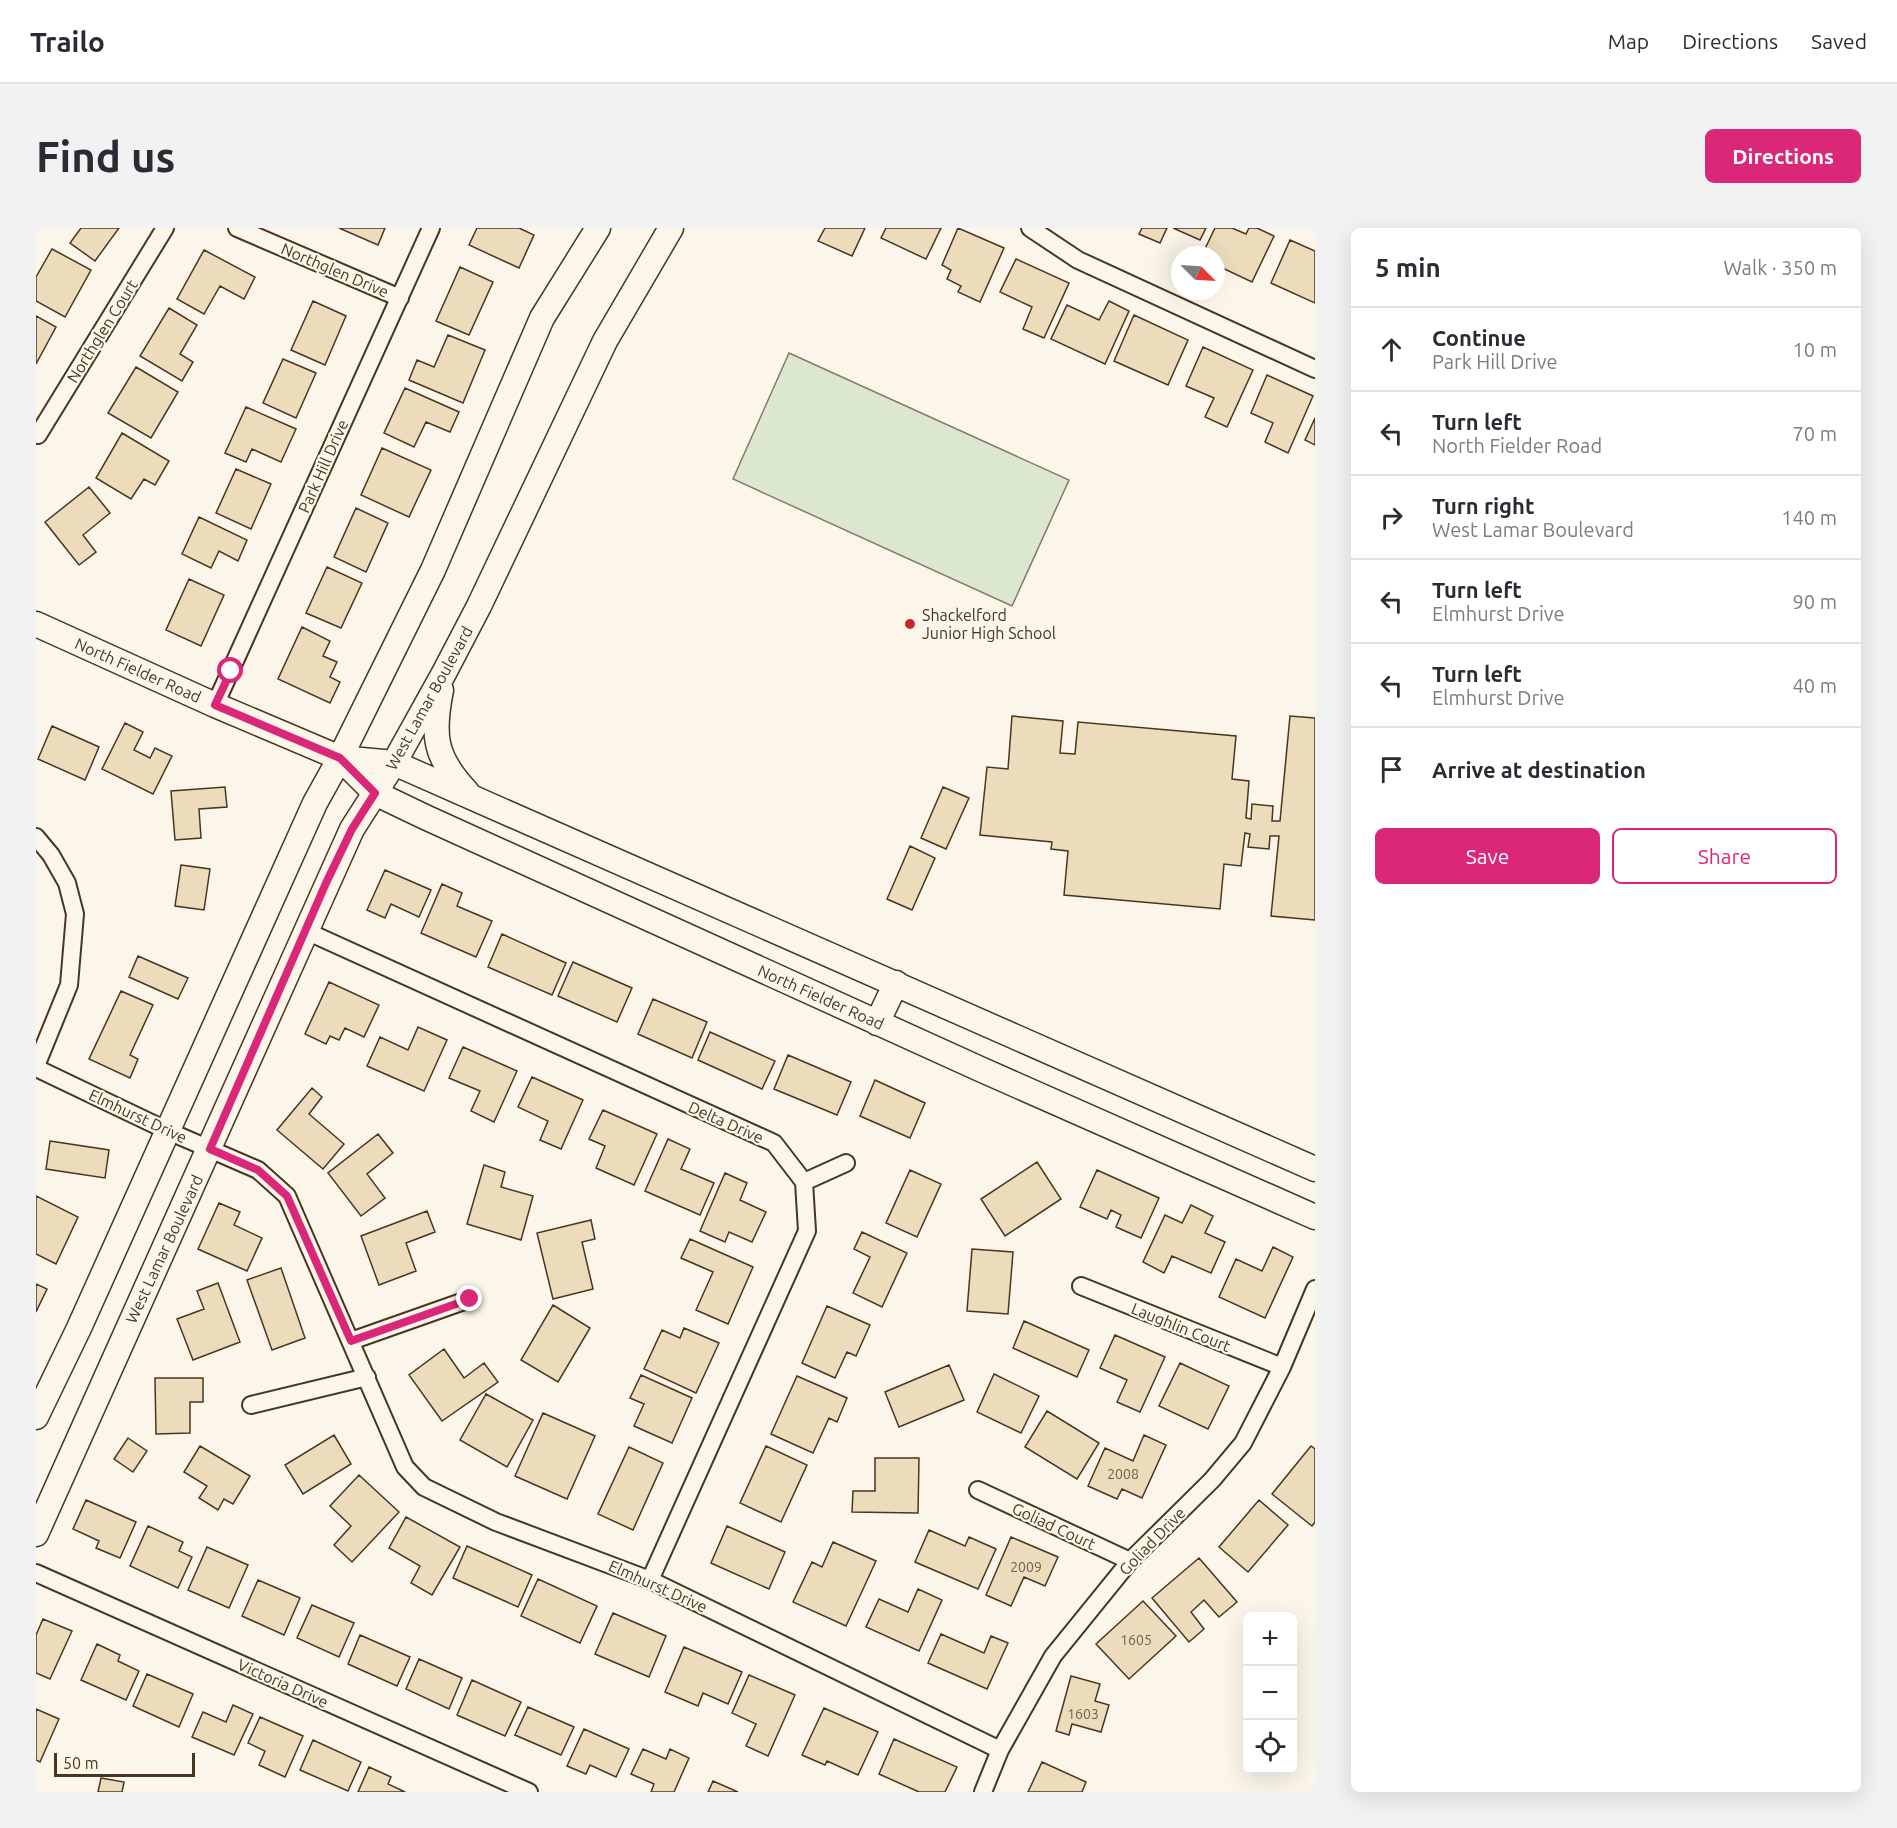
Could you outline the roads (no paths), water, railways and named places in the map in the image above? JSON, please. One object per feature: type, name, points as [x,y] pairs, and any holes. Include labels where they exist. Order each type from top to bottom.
[{"type":"main road","points":[[36,1417],[80,1328],[315,803],[340,758],[433,570],[542,318],[598,228]]},
{"type":"main road","name":"West Lamar Boulevard","points":[[36,1534],[352,829],[394,763],[444,673],[479,606],[605,341],[671,228]]},
{"type":"main road","name":"North Fielder Road","points":[[36,624],[215,705],[340,758],[394,763],[1315,1169]]},
{"type":"main road","points":[[444,673],[436,714],[435,735],[442,758],[453,777],[471,796]]},
{"type":"main road","name":"North Fielder Road","points":[[340,758],[375,793],[877,1023],[1315,1217]]},
{"type":"main road","points":[[877,1023],[896,983]]},
{"type":"street","name":"Northglen Court","points":[[38,435],[165,228]]},
{"type":"street","name":"Northglen Drive","points":[[237,228],[400,298]]},
{"type":"street","name":"Park Hill Drive","points":[[215,705],[431,228]]},
{"type":"street","points":[[1030,228],[1078,260],[1315,369]]},
{"type":"street","points":[[36,837],[51,855],[67,883],[75,914],[69,985],[36,1067]]},
{"type":"street","name":"Delta Drive","points":[[306,931],[774,1143],[804,1182]]},
{"type":"street","name":"Elmhurst Drive","points":[[36,1067],[168,1131],[258,1170],[287,1196],[405,1467],[424,1487],[496,1522],[650,1580],[1000,1750]]},
{"type":"street","points":[[650,1580],[807,1232],[804,1182],[846,1163]]},
{"type":"street","name":"Laughlin Court","points":[[1081,1286],[1282,1367]]},
{"type":"street","name":"Goliad Drive","points":[[983,1792],[1000,1750],[1053,1656],[1130,1562],[1212,1480],[1243,1443],[1282,1367],[1315,1289]]},
{"type":"street","points":[[351,1341],[470,1299]]},
{"type":"street","points":[[251,1405],[367,1377]]},
{"type":"street","name":"Goliad Court","points":[[978,1490],[1130,1562]]},
{"type":"street","name":"Victoria Drive","points":[[36,1573],[529,1792]]},
{"type":"place","name":"Shackelford Junior High School","points":[[910,624]]}]
